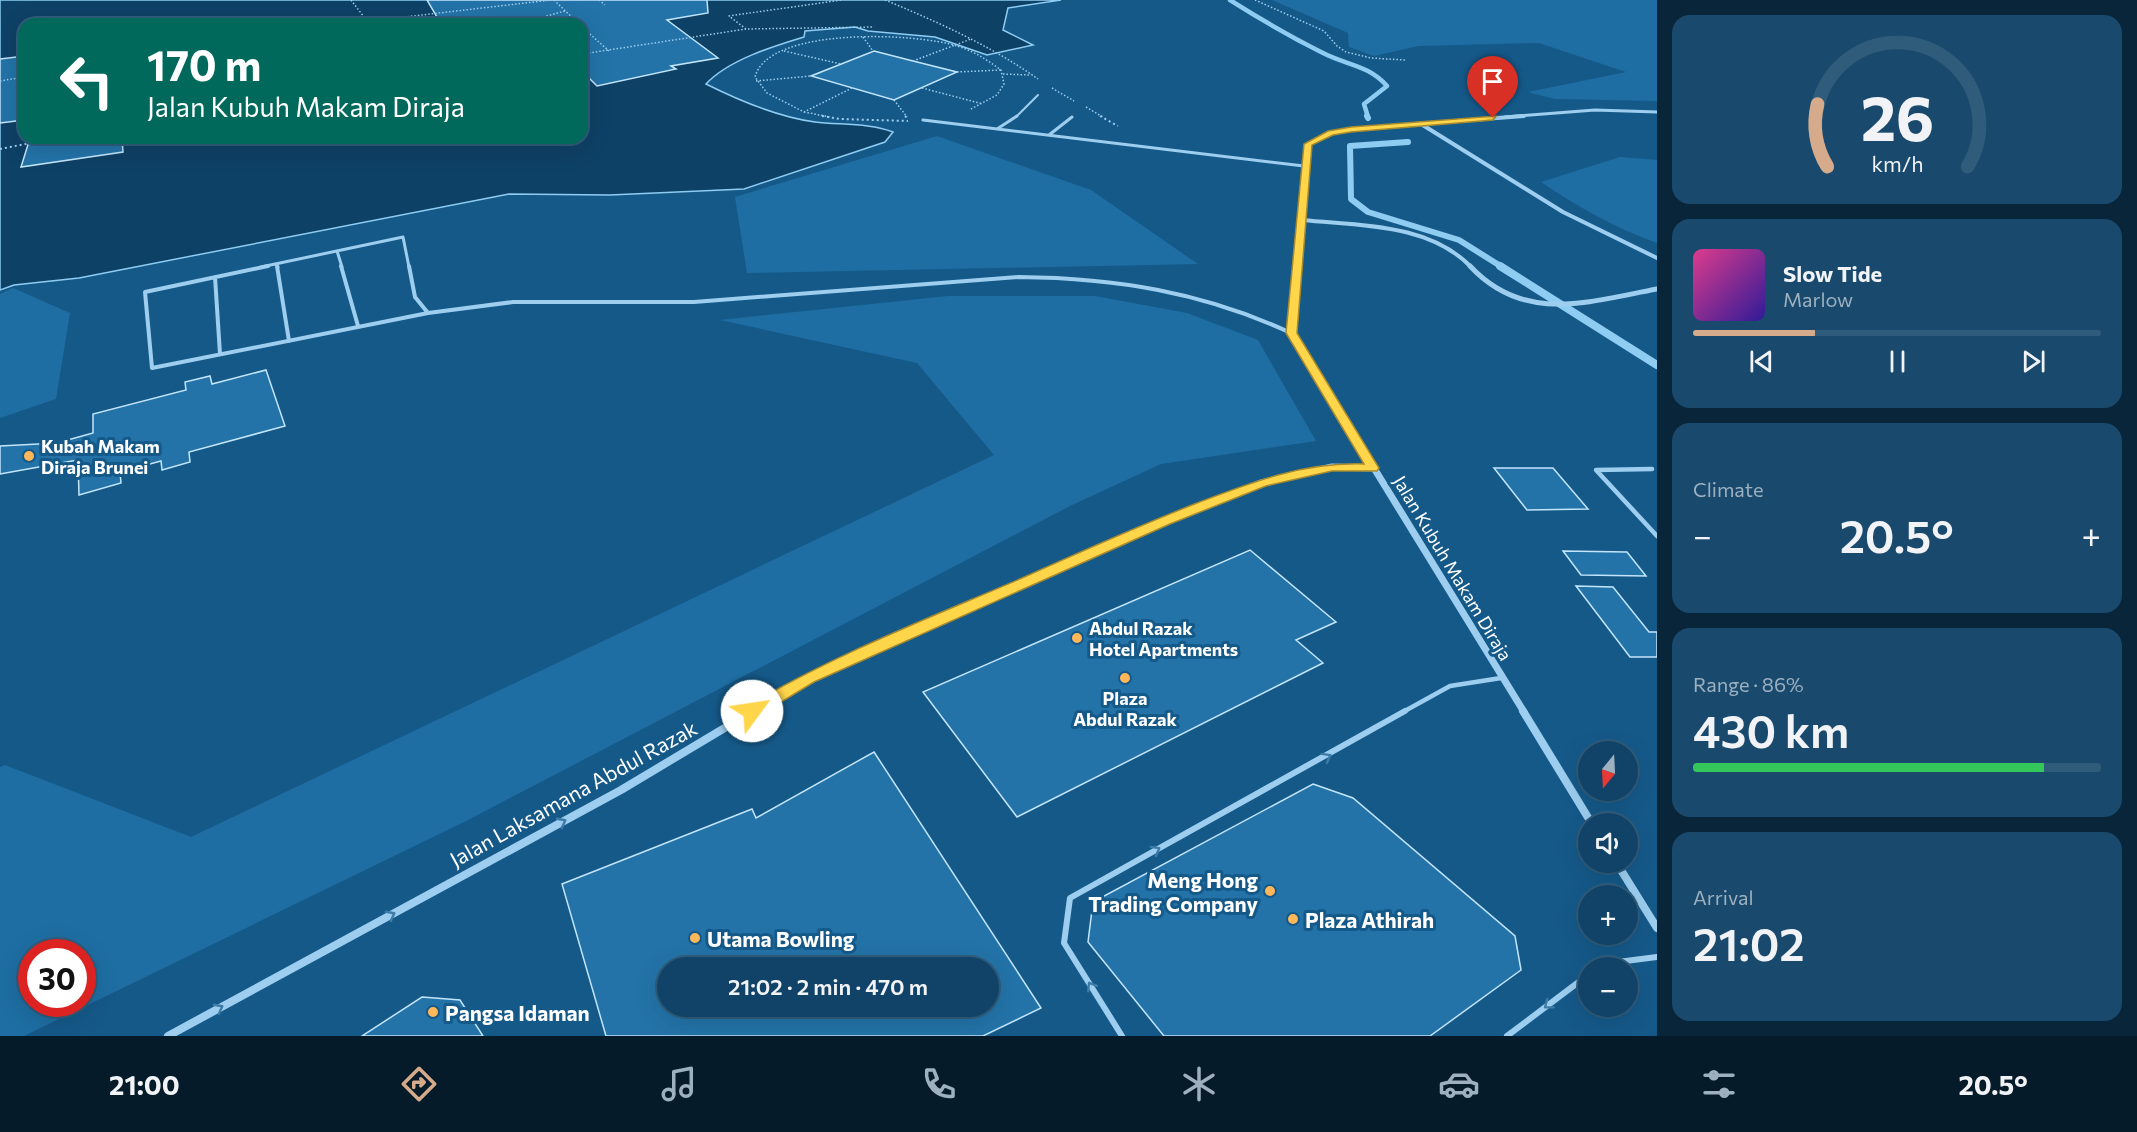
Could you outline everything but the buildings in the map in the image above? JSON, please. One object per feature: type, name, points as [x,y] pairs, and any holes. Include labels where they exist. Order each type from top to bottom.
[{"type":"street","points":[[1291,333],[1303,220],[1304,166],[1308,144],[1331,133],[1421,124],[1594,110],[1657,112]]},
{"type":"street","points":[[1421,124],[1563,212],[1657,258]]},
{"type":"street","points":[[1303,220],[1404,233],[1444,245],[1494,288],[1526,301],[1562,304],[1657,289]]},
{"type":"street","name":"Jalan Kubuh Makam Diraja","points":[[1291,333],[1585,813]]},
{"type":"street","name":"Jalan Laksamana Abdul Razak","points":[[168,1036],[621,790],[808,678],[1165,521],[1261,483],[1332,467],[1373,468]]},
{"type":"street","points":[[1623,873],[1657,928]]},
{"type":"lane","points":[[997,129],[1016,117],[1038,95]]},
{"type":"lane","points":[[1049,135],[1072,117]]},
{"type":"lane","points":[[924,120],[1304,166]]},
{"type":"lane","points":[[428,313],[415,297],[403,237],[146,292],[152,368],[428,313],[513,302],[694,302],[1019,277],[1065,277],[1174,289],[1228,304],[1291,333]]},
{"type":"lane","points":[[337,251],[358,327]]},
{"type":"lane","points":[[277,264],[289,341]]},
{"type":"lane","points":[[215,277],[220,354]]},
{"type":"lane","points":[[1652,469],[1596,470],[1657,536]]},
{"type":"lane","points":[[1122,1036],[1064,943],[1070,898],[1450,686],[1501,678]]},
{"type":"lane","points":[[1638,959],[1657,957]]},
{"type":"lane","points":[[1508,1036],[1578,983]]},
{"type":"path","points":[[351,0],[365,18]]},
{"type":"path","points":[[396,18],[552,0],[573,18]]},
{"type":"path","points":[[599,0],[605,5]]},
{"type":"path","points":[[746,28],[729,16],[841,0]]},
{"type":"path","points":[[886,1],[894,0]]},
{"type":"path","points":[[1255,0],[1324,31],[1332,36],[1337,47],[1344,51],[1371,57],[1405,60]]},
{"type":"path","points":[[886,1],[934,20],[971,39],[1017,64],[1040,81]]},
{"type":"path","points":[[543,16],[565,11]]},
{"type":"path","points":[[588,53],[746,28],[874,27]]},
{"type":"path","points":[[588,32],[610,51]]},
{"type":"path","points":[[863,36],[873,51]]},
{"type":"path","points":[[894,100],[910,121],[840,119],[804,112],[770,97],[756,81],[757,71],[766,60],[783,51],[829,39],[863,36],[925,40],[975,53],[1002,72],[1004,84],[997,96],[968,110]]},
{"type":"path","points":[[913,61],[971,39]]},
{"type":"path","points":[[783,51],[841,64]]},
{"type":"path","points":[[957,72],[1002,72],[1030,75]]},
{"type":"path","points":[[756,81],[811,76]]},
{"type":"path","points":[[0,81],[18,78]]},
{"type":"path","points":[[1050,86],[1126,131]]},
{"type":"path","points":[[804,112],[852,88]]},
{"type":"path","points":[[921,88],[984,104]]},
{"type":"path","points":[[0,149],[25,144]]},
{"type":"shaded area","points":[[0,0],[1061,0],[1008,8],[1003,30],[1033,45],[987,55],[935,37],[868,31],[855,27],[805,31],[804,37],[752,55],[726,68],[706,84],[745,102],[801,120],[875,127],[893,132],[885,142],[744,189],[610,195],[509,194],[79,278],[14,285],[0,290]]},
{"type":"shaded area","points":[[1272,0],[1657,0],[1657,101],[1555,99],[1528,92],[1626,72],[1539,43],[1418,46],[1374,56],[1349,47],[1348,33]]},
{"type":"shaded area","points":[[937,136],[1091,190],[1198,264],[747,273],[735,197]]},
{"type":"shaded area","points":[[1620,157],[1657,160],[1657,243],[1597,216],[1541,182]]},
{"type":"shaded area","points":[[13,288],[70,313],[56,399],[0,418],[0,294]]},
{"type":"shaded area","points":[[948,296],[1095,296],[1187,313],[1258,340],[1316,441],[1161,464],[1070,506],[466,821],[96,1001],[96,939],[18,939],[18,1017],[63,1017],[24,1036],[0,1036],[0,767],[5,765],[191,837],[994,455],[917,363],[720,320]]},
{"type":"waterway","points":[[1230,0],[1311,47],[1365,69],[1380,79],[1387,86],[1364,104],[1368,117]]},
{"type":"waterway","points":[[1408,142],[1350,146],[1351,199],[1368,212],[1459,240],[1502,267]]},
{"type":"waterway","points":[[1500,266],[1657,365]]},
{"type":"place","name":"Kubah Makam Diraja Brunei","points":[[29,456]]},
{"type":"place","name":"Abdul Razak Hotel Apartments","points":[[1077,638]]},
{"type":"place","name":"Plaza Abdul Razak","points":[[1125,678]]},
{"type":"place","name":"Meng Hong Trading Company","points":[[1270,891]]},
{"type":"place","name":"Plaza Athirah","points":[[1293,919]]},
{"type":"place","name":"Utama Bowling","points":[[695,938]]},
{"type":"place","name":"Pangsa Idaman","points":[[433,1012]]},
{"type":"route","points":[[752,711],[808,678],[1165,521],[1261,483],[1332,467],[1373,468],[1291,333],[1303,220],[1304,166],[1308,144],[1331,133],[1351,129],[1493,118]]}]
